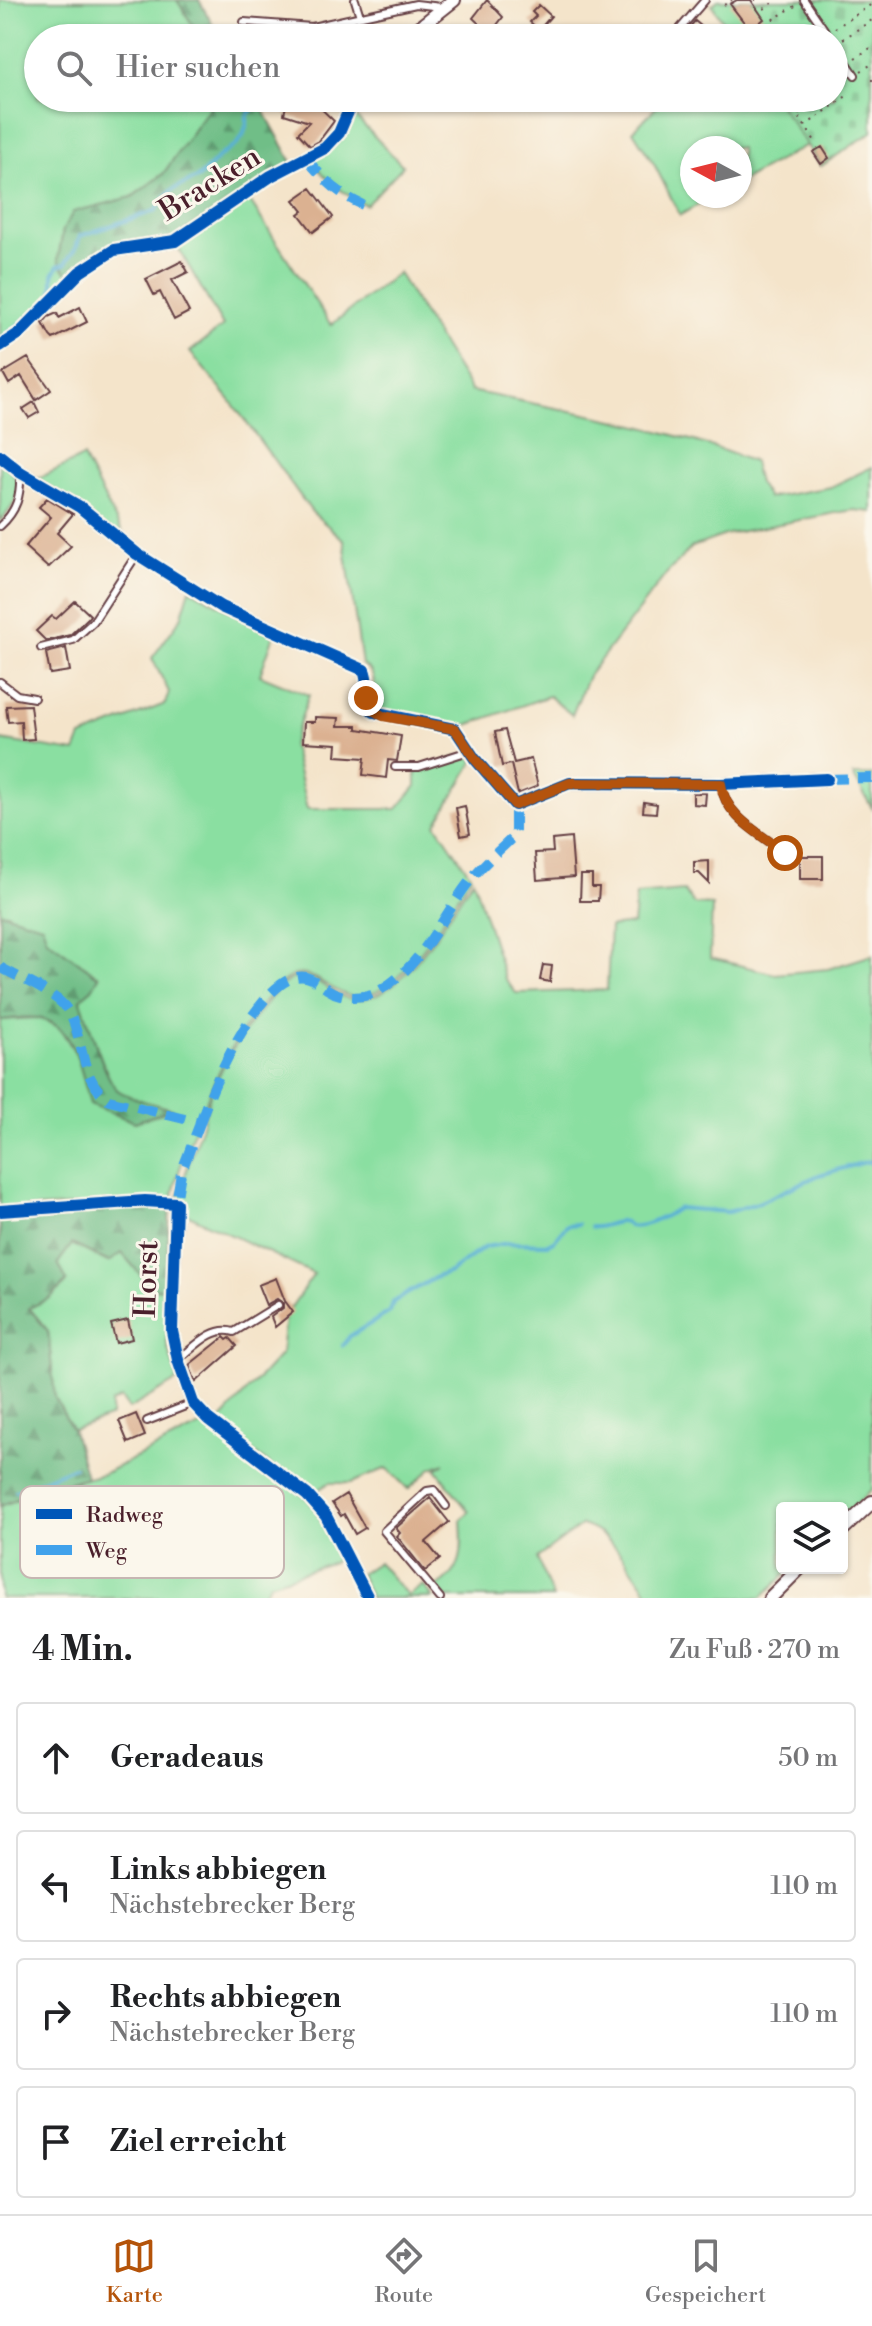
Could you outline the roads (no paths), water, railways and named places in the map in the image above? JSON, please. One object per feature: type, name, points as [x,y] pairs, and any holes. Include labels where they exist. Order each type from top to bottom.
[{"type":"street","points":[[424,24],[450,4]]},
{"type":"street","name":"Bracken","points":[[0,346],[20,333],[80,272],[114,250],[175,241],[271,176],[325,148],[339,133],[348,112]]},
{"type":"street","points":[[0,456],[20,472],[80,507],[137,554],[221,607],[364,670],[368,678],[366,698],[374,712],[455,729],[515,805],[570,783],[721,784],[827,779]]},
{"type":"street","name":"Horst","points":[[0,1211],[145,1201],[176,1203],[172,1331],[193,1403],[208,1419],[307,1495],[326,1516],[368,1598]]},
{"type":"street","points":[[848,1524],[872,1502]]},
{"type":"street","points":[[770,1598],[794,1574]]},
{"type":"lane","points":[[355,0],[360,16]]},
{"type":"lane","points":[[684,24],[705,0]]},
{"type":"lane","points":[[804,0],[821,24]]},
{"type":"lane","points":[[325,24],[416,4],[450,4]]},
{"type":"lane","points":[[244,22],[271,24]]},
{"type":"lane","points":[[848,65],[855,75]]},
{"type":"lane","points":[[0,526],[17,505],[21,489],[20,472]]},
{"type":"lane","points":[[41,648],[73,640],[93,622],[137,554]]},
{"type":"lane","points":[[0,682],[17,695],[34,698]]},
{"type":"lane","points":[[395,767],[419,767],[470,751]]},
{"type":"lane","points":[[721,784],[723,800],[731,811],[785,853]]},
{"type":"lane","points":[[178,1360],[214,1332],[234,1332],[278,1305]]},
{"type":"lane","points":[[147,1421],[193,1403]]},
{"type":"lane","points":[[440,1598],[384,1531],[427,1491],[434,1490],[446,1506]]},
{"type":"waterway","points":[[53,294],[53,275],[58,266],[65,264],[80,236],[155,211],[172,190],[199,177],[236,145],[243,136],[250,112]]},
{"type":"waterway","points":[[5,336],[26,319]]},
{"type":"waterway","points":[[591,1227],[620,1222],[641,1226],[678,1208],[728,1212],[758,1203],[819,1175],[869,1161],[872,1164]]},
{"type":"waterway","points":[[343,1345],[350,1336],[390,1312],[393,1302],[450,1272],[485,1247],[509,1243],[548,1244],[567,1225],[578,1224]]},
{"type":"waterway","points":[[28,1486],[74,1467]]},
{"type":"waterway","points":[[16,1491],[20,1489]]}]
